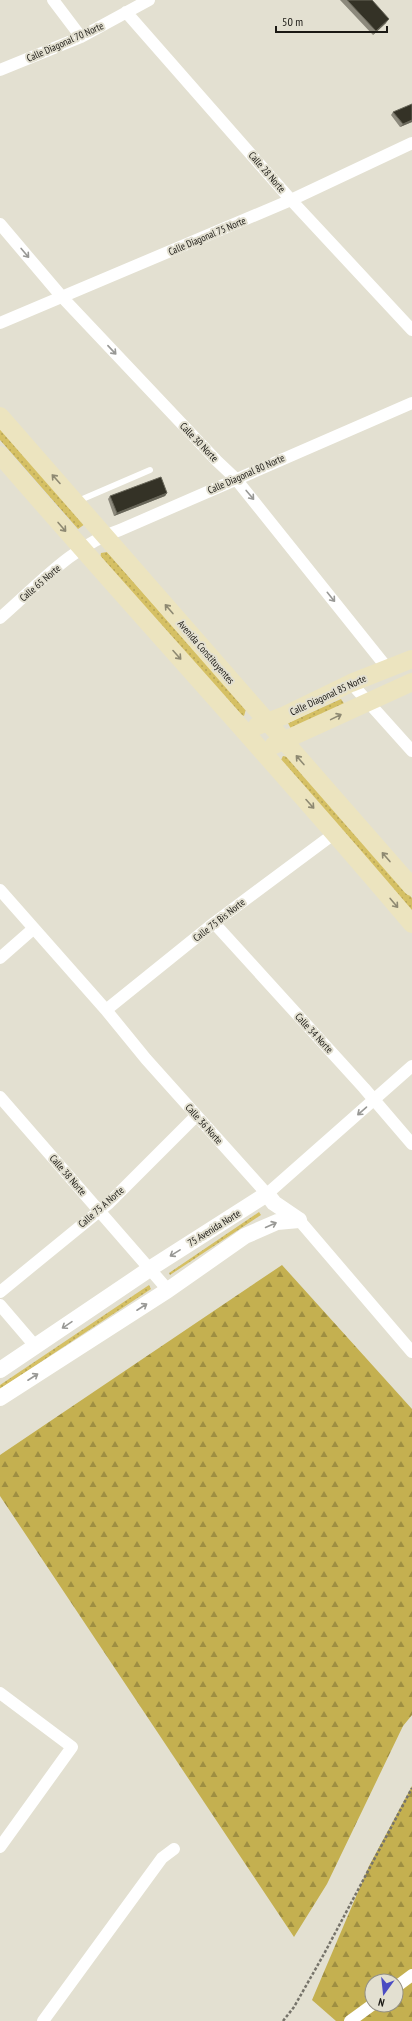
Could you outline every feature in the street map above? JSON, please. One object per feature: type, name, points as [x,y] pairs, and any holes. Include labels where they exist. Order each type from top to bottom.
[{"type":"main road","name":"Avenida Constituyentes","points":[[0,416],[412,887]]},
{"type":"main road","points":[[0,455],[81,549],[262,750],[412,924]]},
{"type":"main road","name":"Calle Diagonal 85 Norte","points":[[244,731],[283,716],[351,683],[412,659]]},
{"type":"main road","points":[[262,750],[412,682]]},
{"type":"street","points":[[53,0],[81,37]]},
{"type":"street","name":"Calle Diagonal 70 Norte","points":[[0,70],[81,37],[149,0]]},
{"type":"street","name":"Calle 28 Norte","points":[[126,12],[291,200],[412,330]]},
{"type":"street","name":"Calle Diagonal 75 Norte","points":[[0,323],[291,200],[412,143]]},
{"type":"street","name":"Calle 30 Norte","points":[[0,224],[62,297],[216,461],[236,478],[388,669]]},
{"type":"street","name":"Calle Diagonal 80 Norte","points":[[81,549],[104,535],[120,530],[412,402]]},
{"type":"street","name":"Calle 65 Norte","points":[[0,618],[81,549]]},
{"type":"street","points":[[351,683],[412,751]]},
{"type":"street","name":"Calle 75 Bis Norte","points":[[106,1010],[214,923],[334,832]]},
{"type":"street","name":"Calle 36 Norte","points":[[0,890],[106,1010],[196,1116],[274,1203],[298,1220],[412,1352]]},
{"type":"street","name":"Calle 34 Norte","points":[[214,923],[412,1144]]},
{"type":"street","points":[[0,958],[33,928]]},
{"type":"street","name":"75 Avenida Norte","points":[[0,1370],[151,1268],[267,1194],[280,1180],[412,1066]]},
{"type":"street","name":"Calle 38 Norte","points":[[0,1097],[151,1268],[168,1290]]},
{"type":"street","name":"Calle 75 A Norte","points":[[0,1292],[109,1203],[196,1116]]},
{"type":"street","points":[[0,1398],[168,1290],[245,1236],[277,1222],[298,1220]]},
{"type":"street","points":[[0,1305],[36,1346]]},
{"type":"street","points":[[0,1693],[72,1747],[0,1847]]},
{"type":"street","points":[[43,2021],[162,1858],[174,1849]]},
{"type":"street","points":[[350,2021],[364,2011]]},
{"type":"lane","points":[[76,502],[150,470]]},
{"type":"path","points":[[283,2021],[294,2007],[324,1954],[412,1788]]},
{"type":"shaded area","points":[[0,427],[85,524],[78,529],[0,440]]},
{"type":"shaded area","points":[[107,552],[246,709],[244,716],[237,713],[100,559],[101,553]]},
{"type":"shaded area","points":[[341,699],[345,705],[291,729],[288,723]]},
{"type":"shaded area","points":[[283,756],[288,757],[412,898],[412,912],[280,762]]},
{"type":"shaded area","points":[[259,1212],[261,1215],[170,1275],[169,1273]]},
{"type":"shaded area","points":[[149,1285],[151,1289],[0,1389],[0,1385]]},
{"type":"green space","points":[[282,1265],[412,1409],[412,1715],[403,1726],[327,1884],[294,1937],[0,1496],[0,1455]]},
{"type":"green space","points":[[412,1786],[412,2021],[336,2021],[312,2000],[369,1866]]},
{"type":"building","points":[[347,0],[372,0],[389,19],[376,31]]},
{"type":"building","points":[[412,104],[412,120],[403,124],[393,112]]},
{"type":"building","points":[[161,477],[167,493],[117,513],[110,496]]}]
